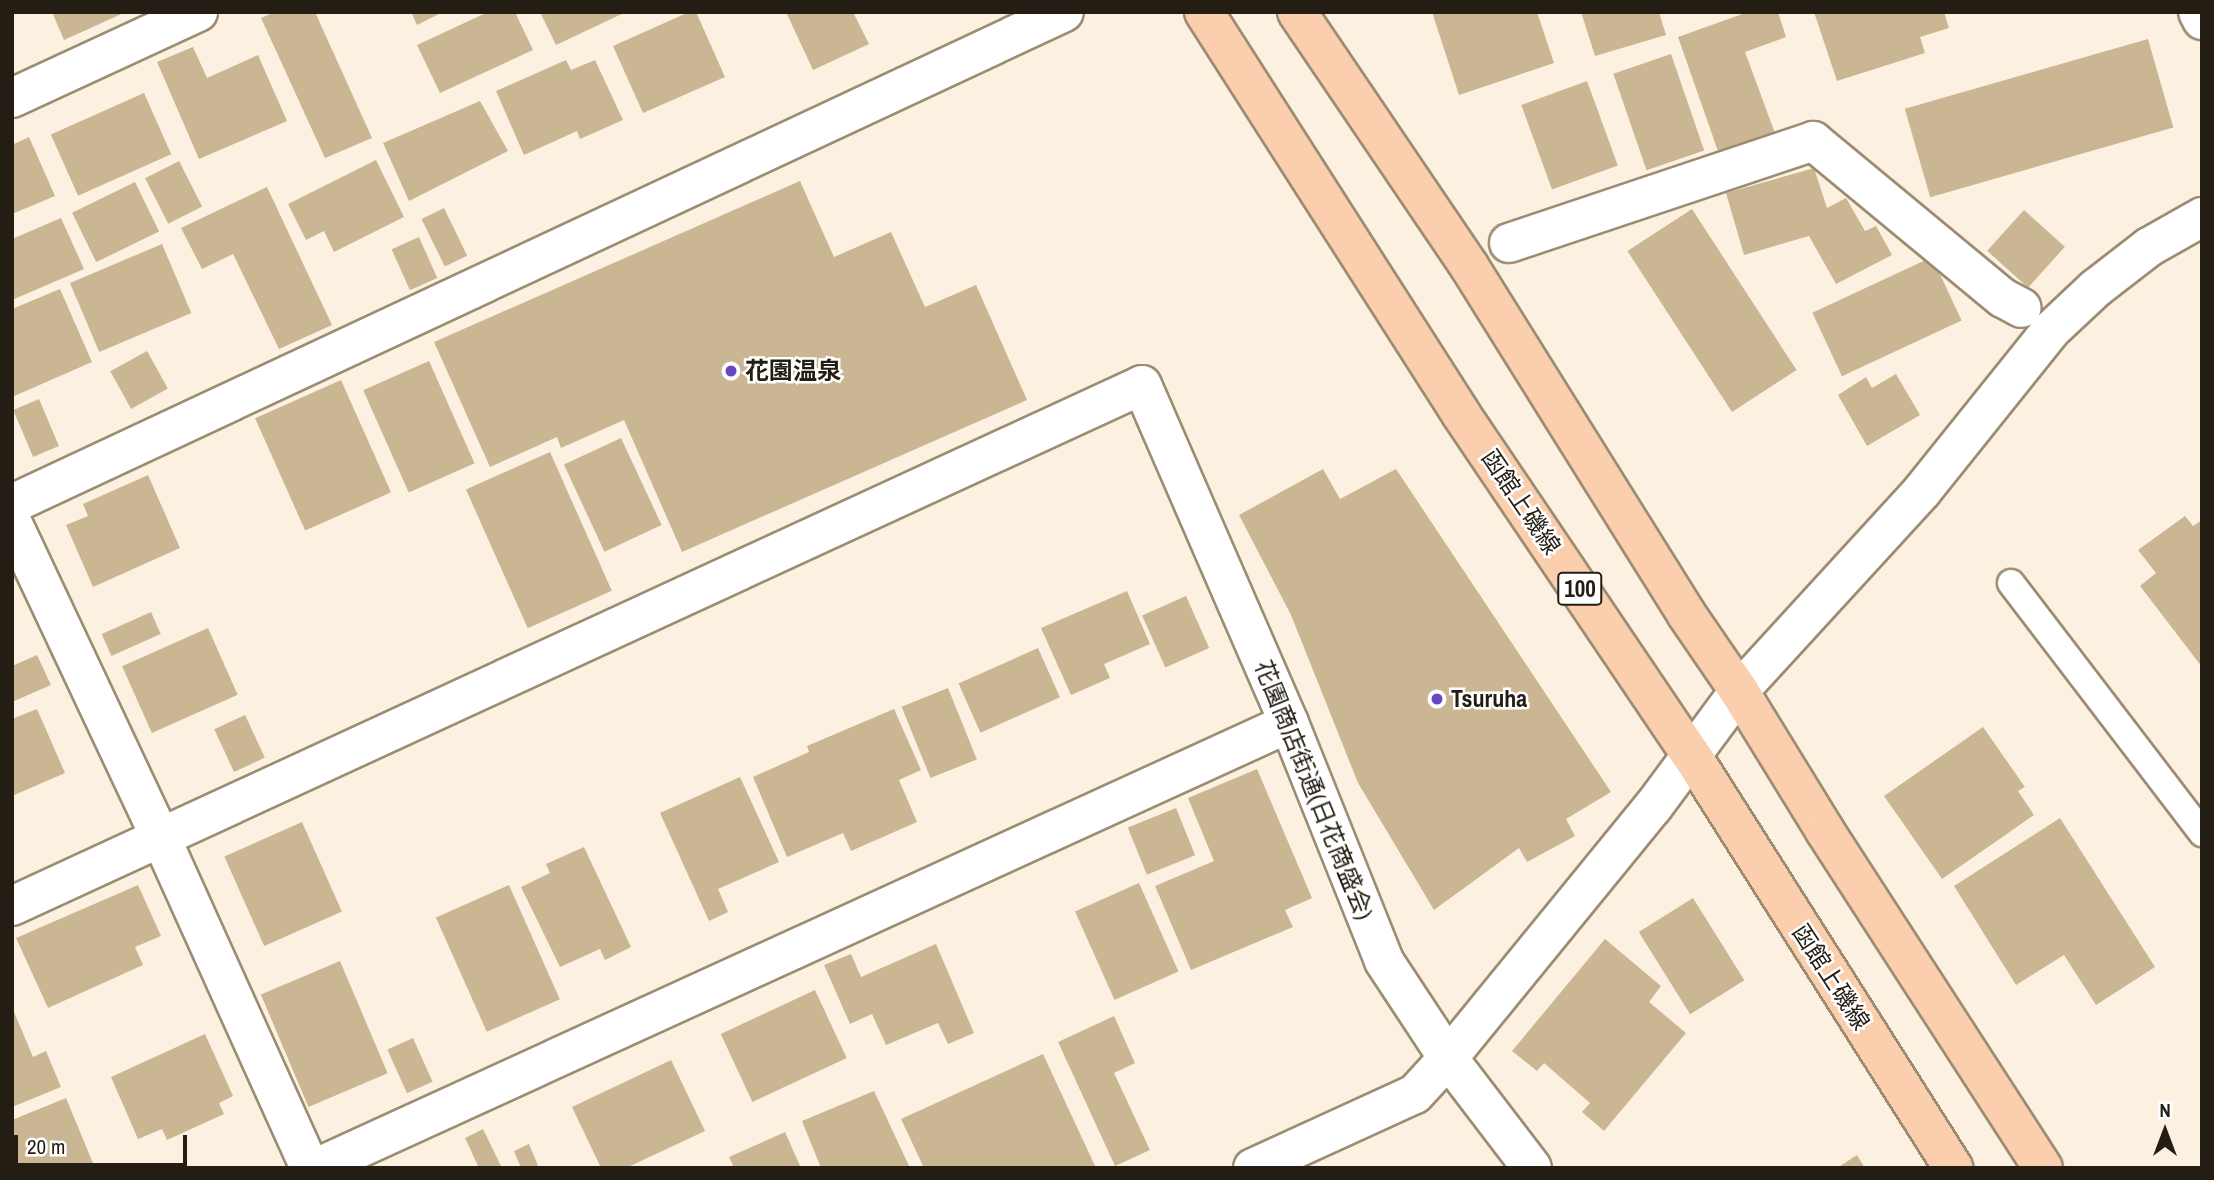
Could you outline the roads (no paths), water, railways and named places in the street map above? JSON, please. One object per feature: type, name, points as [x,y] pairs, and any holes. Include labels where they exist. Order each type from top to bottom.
[{"type":"main road","name":"函館上磯線","points":[[1204,12],[1461,414],[1692,756],[1953,1168]]},
{"type":"main road","points":[[1297,12],[1469,266],[1687,615],[1739,691],[1825,831],[2043,1168]]},
{"type":"street","points":[[12,99],[198,12]]},
{"type":"street","points":[[12,504],[1064,12]]},
{"type":"street","points":[[2198,12],[2202,20]]},
{"type":"street","points":[[1509,243],[1813,141],[2003,298],[2021,308]]},
{"type":"street","points":[[1252,1168],[1415,1094],[1448,1058],[1692,756],[1739,691],[1922,491],[2050,331],[2095,288],[2149,247],[2202,217]]},
{"type":"street","name":"花園商店街通(日花商盛会)","points":[[161,838],[1142,385],[1289,723],[1384,961],[1448,1058],[1532,1168]]},
{"type":"street","points":[[12,522],[161,838],[310,1168]]},
{"type":"street","points":[[316,1168],[1289,723]]},
{"type":"street","points":[[12,906],[161,838]]},
{"type":"lane","points":[[2011,583],[2202,833]]},
{"type":"place","name":"花園温泉","points":[[731,371]]},
{"type":"place","name":"Tsuruha","points":[[1437,699]]}]
